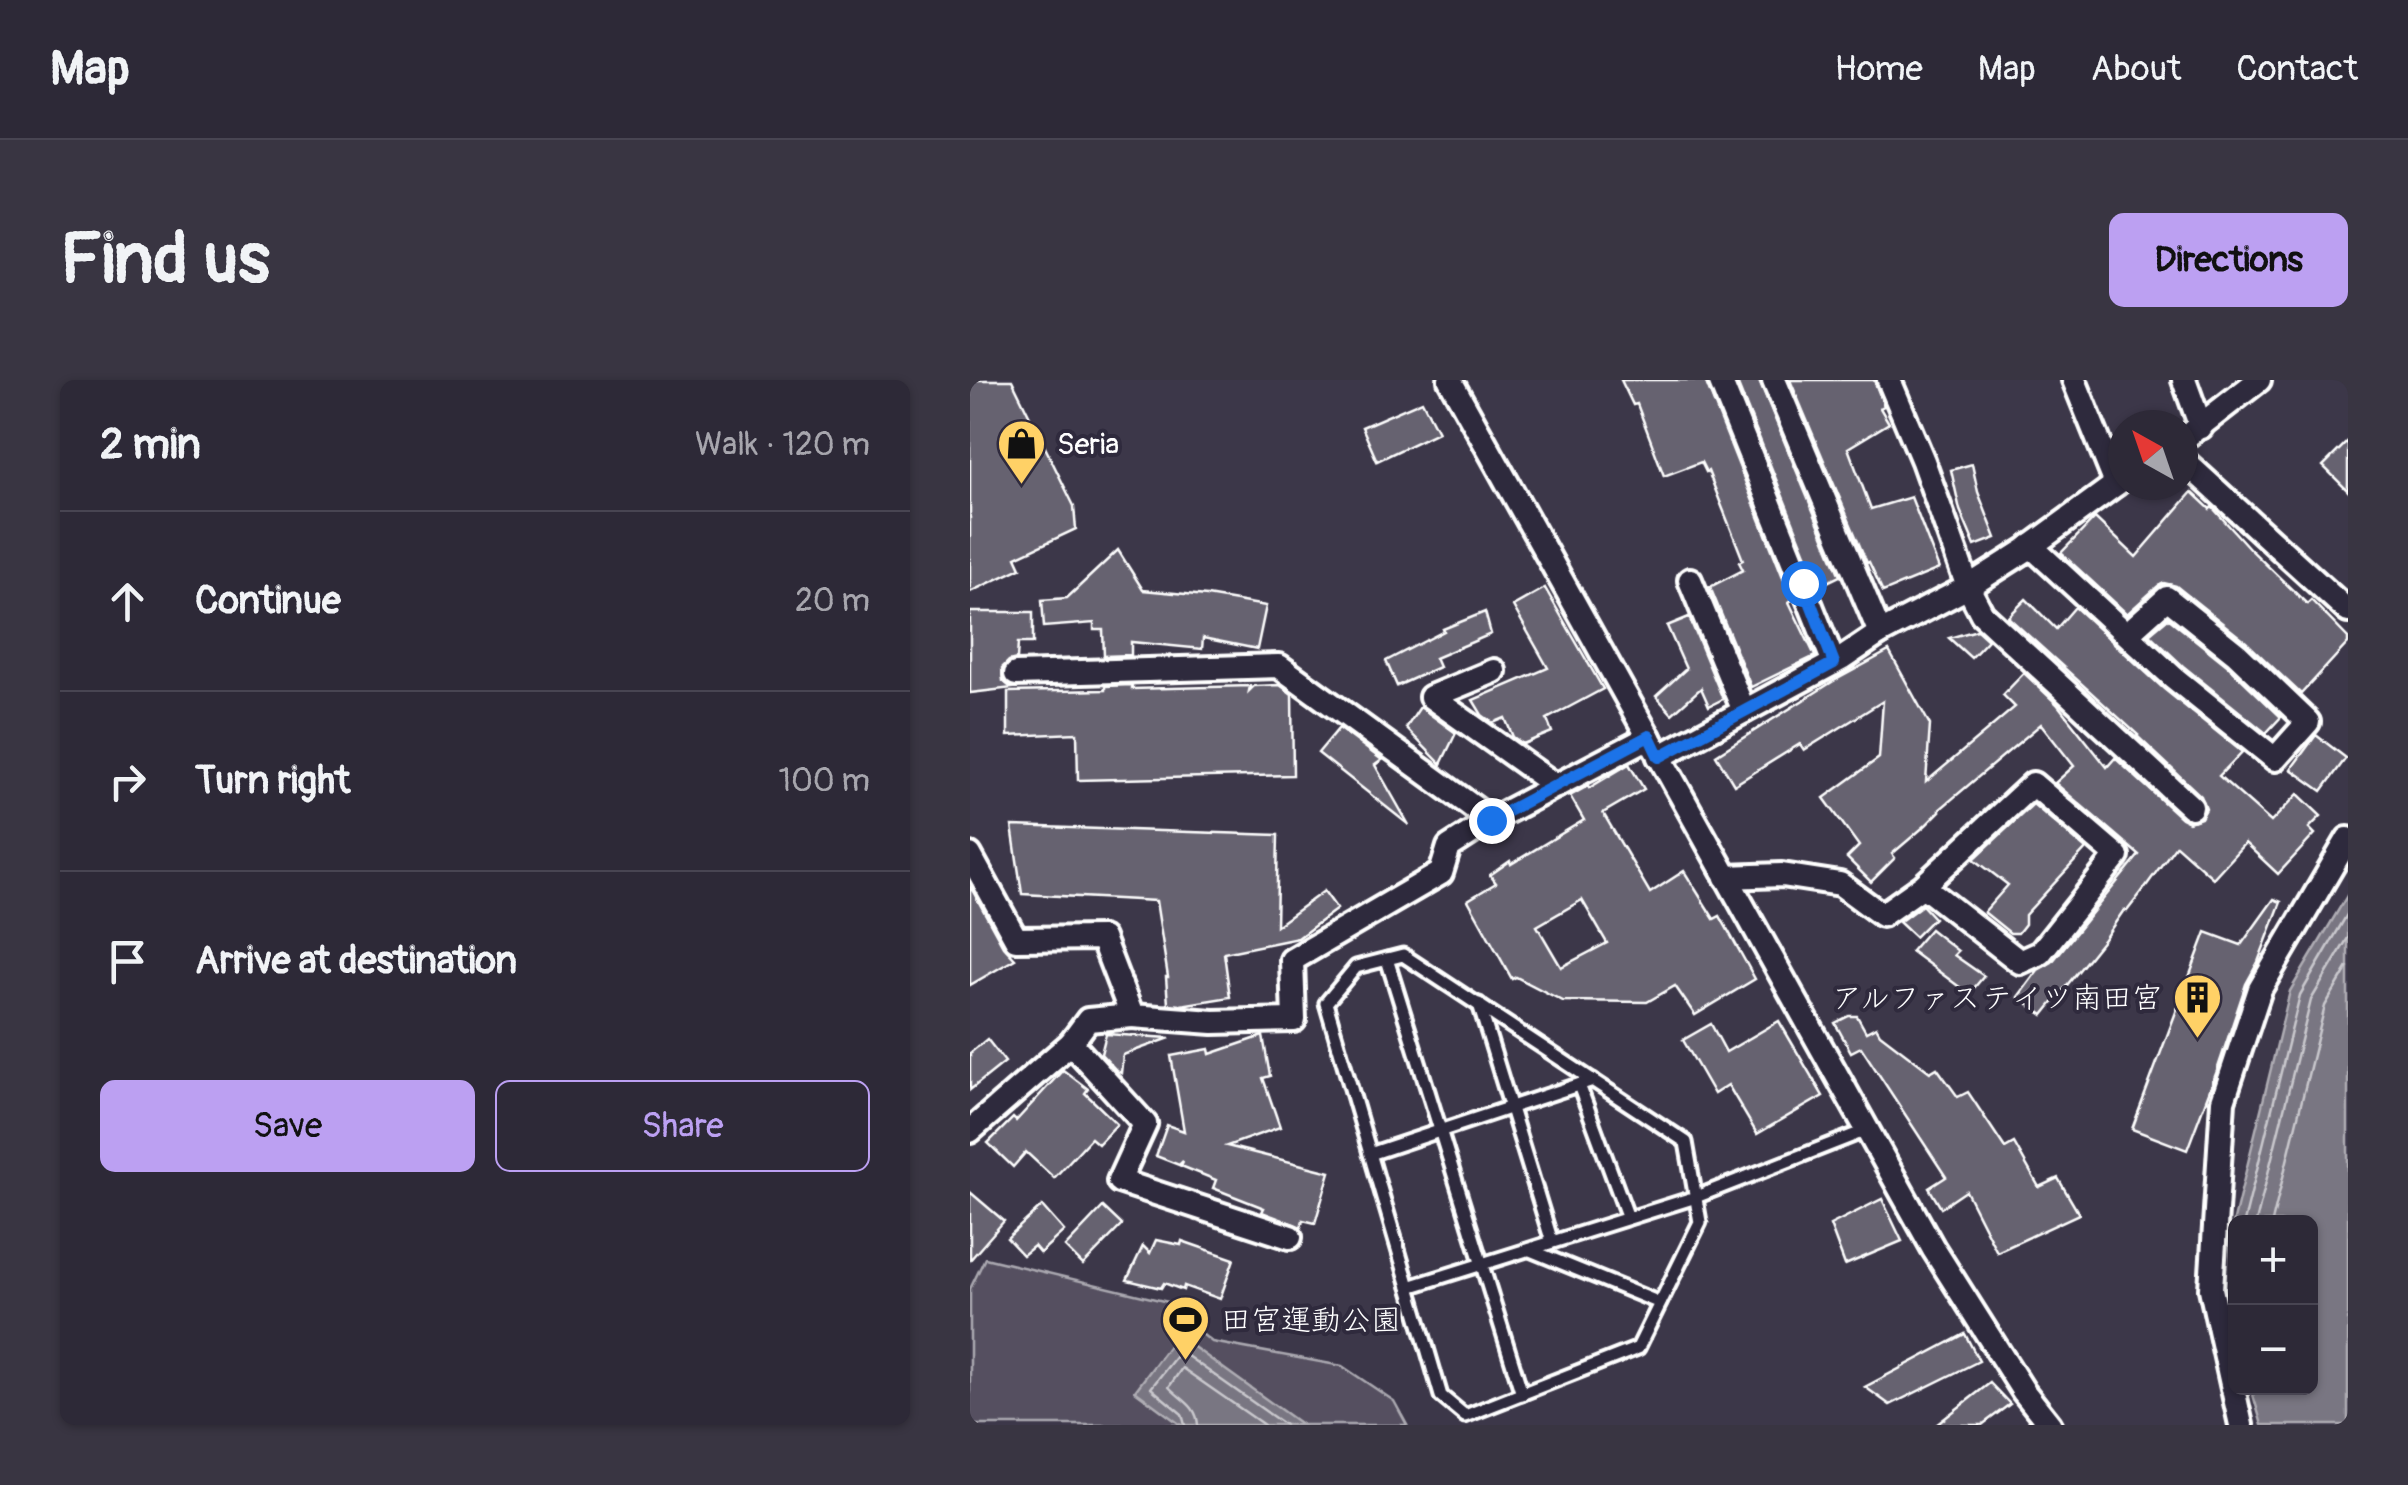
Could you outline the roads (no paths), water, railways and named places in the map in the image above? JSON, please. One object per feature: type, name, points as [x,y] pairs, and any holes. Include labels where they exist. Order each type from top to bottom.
[{"type":"street","points":[[1450,380],[1933,1248],[2024,1392],[2050,1425]]},
{"type":"street","points":[[1720,380],[1834,663]]},
{"type":"street","points":[[1774,380],[1880,632]]},
{"type":"street","points":[[1889,380],[1968,587],[1982,614],[2191,808]]},
{"type":"street","points":[[2074,380],[2108,455]]},
{"type":"street","points":[[2184,380],[2189,410]]},
{"type":"street","points":[[2198,428],[2259,380]]},
{"type":"street","points":[[2198,474],[2348,611]]},
{"type":"street","points":[[970,1131],[1071,1043],[1088,1020],[1132,1016],[1213,1022],[1294,1020],[1292,960],[1441,873],[1450,846],[1556,786],[1744,710],[1834,663],[1880,632],[1968,587],[2108,490]]},
{"type":"street","points":[[2031,546],[2173,677],[2274,759],[2308,722],[2236,654],[2167,598],[2128,633]]},
{"type":"street","points":[[1690,580],[1744,710]]},
{"type":"street","points":[[1016,674],[1278,666],[1491,820]]},
{"type":"street","points":[[1494,672],[1430,697],[1556,786]]},
{"type":"street","points":[[1726,877],[1782,875],[1840,884],[1882,915],[1923,886],[2033,784],[2117,856],[2040,953],[2020,962],[1923,886]]},
{"type":"street","points":[[2241,1425],[2210,1289],[2223,1101],[2260,989],[2348,839]]},
{"type":"street","points":[[970,855],[1016,938],[1102,938],[1132,1016]]},
{"type":"street","points":[[1071,1043],[1144,1124],[1119,1181],[1290,1237]]},
{"type":"lane","points":[[1403,955],[1479,1004],[1686,1142],[1700,1222],[1638,1348],[1465,1416],[1441,1396],[1326,1003],[1356,967],[1403,955]]},
{"type":"lane","points":[[1387,959],[1522,1394]]},
{"type":"lane","points":[[1479,1004],[1552,1242]]},
{"type":"lane","points":[[1370,1154],[1593,1080]]},
{"type":"lane","points":[[1579,1085],[1628,1218]]},
{"type":"lane","points":[[1409,1287],[1696,1197],[1867,1130]]},
{"type":"lane","points":[[1530,1249],[1660,1304]]},
{"type":"water","points":[[2348,894],[2348,1425],[2262,1425],[2253,1395],[2318,1395],[2318,1215],[2235,1215],[2290,991]]},
{"type":"water","name":"田宮運動公園","points":[[1177,1335],[1302,1425],[1181,1425],[1135,1391]]},
{"type":"place","name":"Seria","points":[[1022,486]]},
{"type":"place","name":"アルファステイツ南田宮","points":[[2197,1040]]},
{"type":"place","name":"田宮運動公園","points":[[1186,1362]]}]
